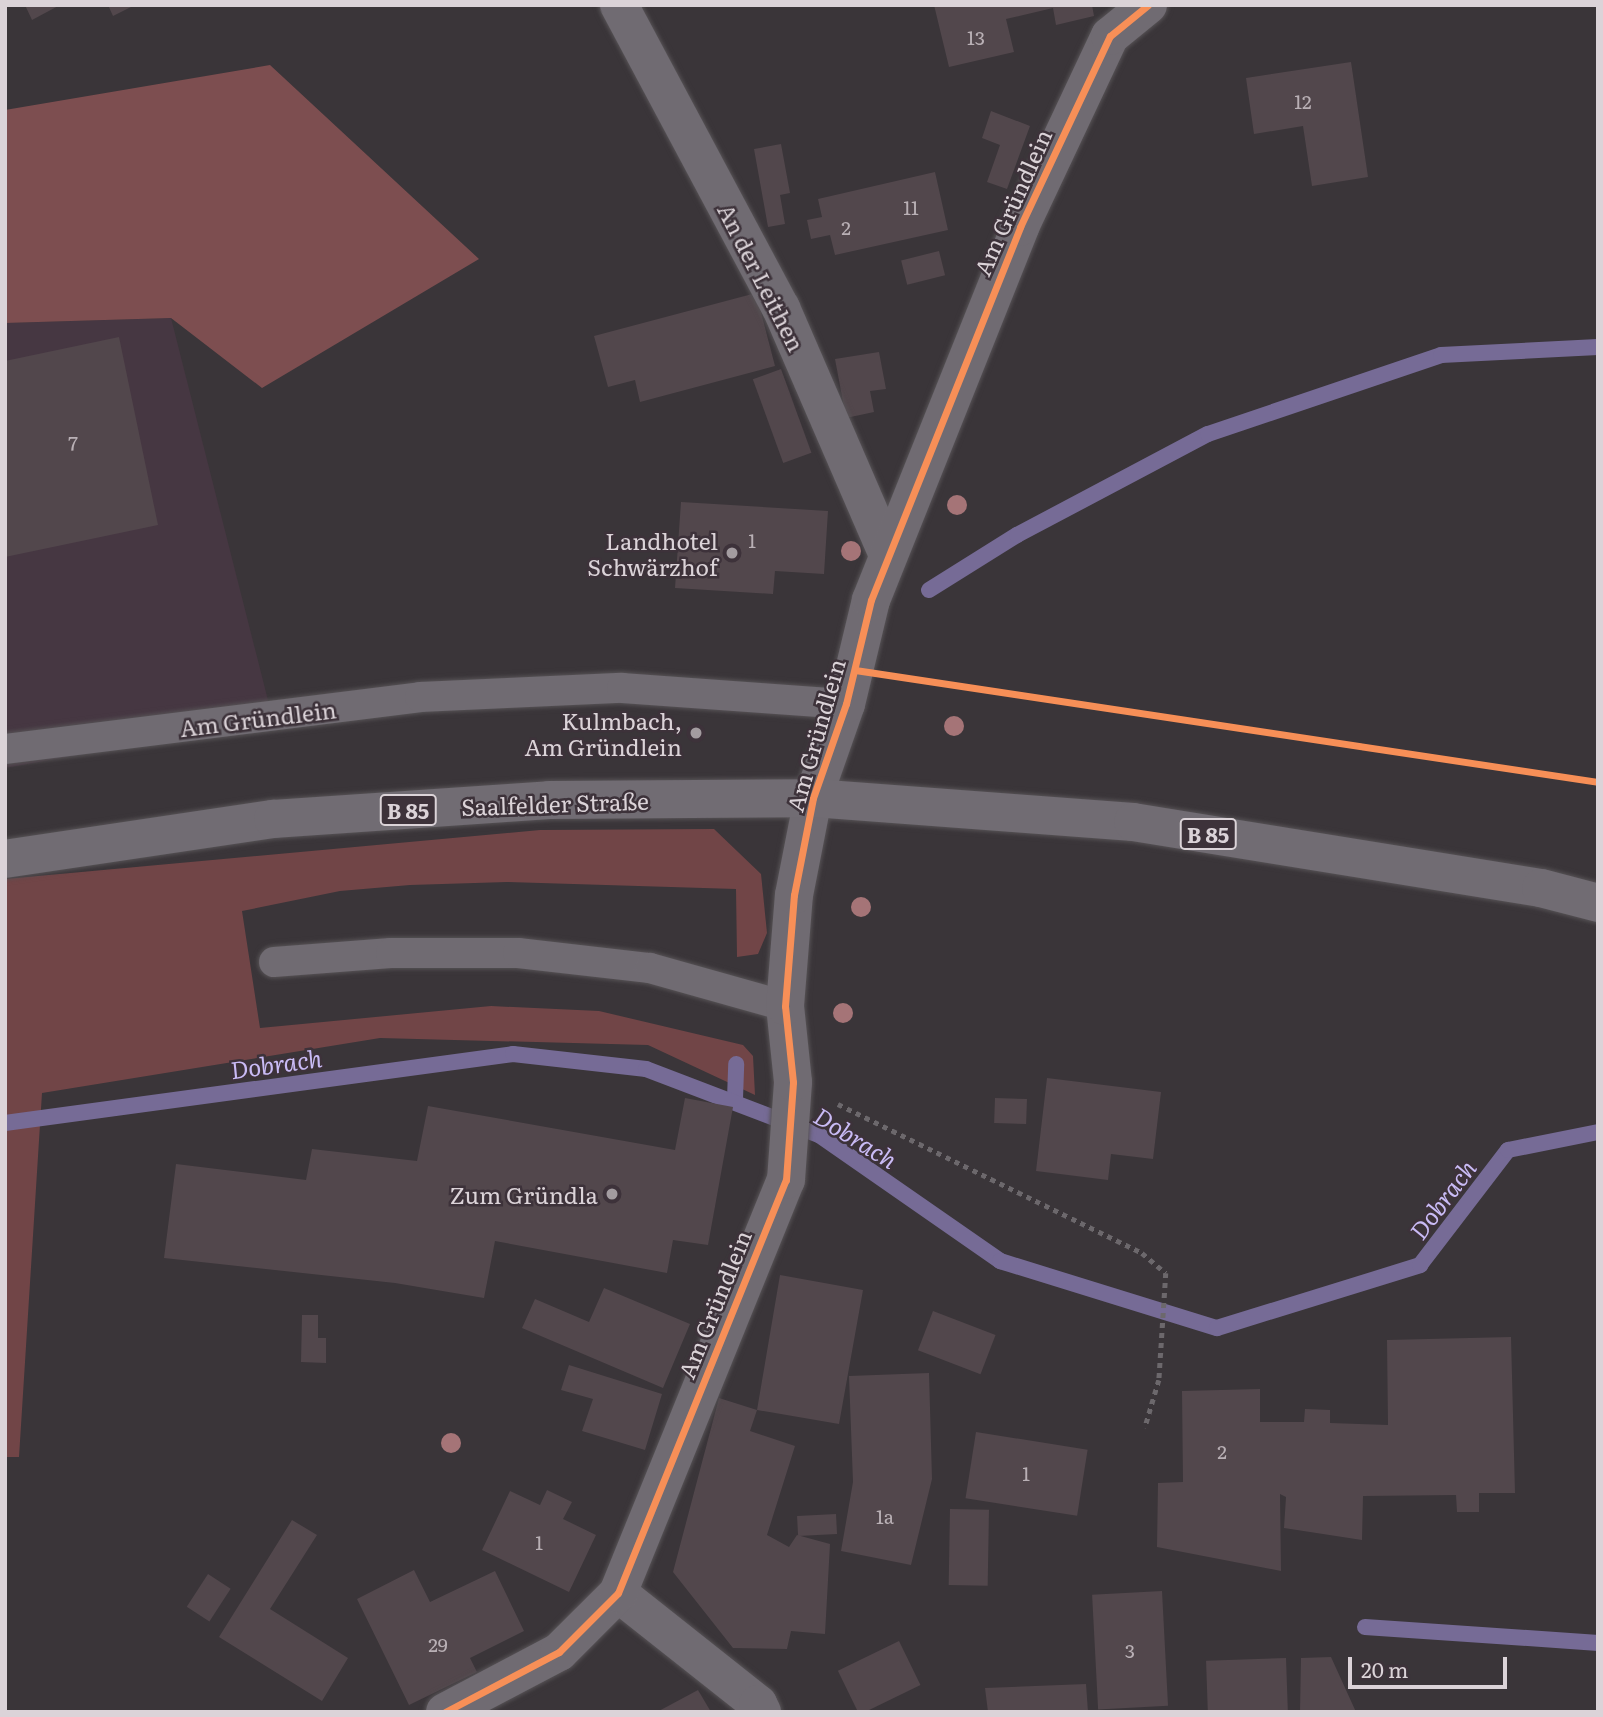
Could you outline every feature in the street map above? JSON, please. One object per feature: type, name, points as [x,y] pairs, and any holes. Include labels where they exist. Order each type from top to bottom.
[{"type":"main road","name":"Saalfelder Straße","points":[[5,859],[300,817],[549,800],[813,798]]},
{"type":"main road","name":"B 85","points":[[813,798],[1133,822],[1541,888],[1598,903]]},
{"type":"street","name":"An der Leithen","points":[[620,5],[781,308],[888,555]]},
{"type":"street","name":"Am Gründlein","points":[[618,1593],[786,1180],[793,1082],[785,1006],[794,895],[813,798],[846,704],[871,600],[1020,227],[1110,36],[1148,5]]},
{"type":"street","points":[[445,1712],[559,1652],[618,1593],[765,1709]]},
{"type":"lane","name":"Am Gründlein","points":[[5,749],[420,697],[622,688],[846,704]]},
{"type":"lane","points":[[274,961],[391,953],[517,953],[650,968],[785,1006]]},
{"type":"path","points":[[793,1082],[1142,1253],[1166,1273],[1159,1380],[1145,1428]]},
{"type":"shaded area","points":[[270,65],[479,259],[262,388],[171,318],[5,323],[5,110]]},
{"type":"shaded area","points":[[171,318],[273,720],[5,768],[5,323]]},
{"type":"shaded area","points":[[714,829],[761,874],[767,933],[758,954],[737,957],[736,889],[507,882],[410,885],[340,891],[242,911],[260,1028],[491,1006],[599,1011],[743,1045],[753,1056],[755,1095],[648,1045],[380,1038],[42,1093],[19,1457],[5,1457],[5,879],[540,830]]},
{"type":"building","points":[[25,5],[60,5],[32,20]]},
{"type":"building","points":[[108,5],[135,5],[113,16]]},
{"type":"building","points":[[934,5],[1092,5],[1094,16],[1056,25],[1053,8],[1006,19],[1014,52],[949,67]]},
{"type":"building","points":[[1351,62],[1368,177],[1312,186],[1303,126],[1254,134],[1246,78]]},
{"type":"building","points":[[991,111],[1030,126],[1007,189],[987,182],[1000,145],[982,138]]},
{"type":"building","points":[[781,144],[790,193],[780,195],[785,224],[768,227],[754,149]]},
{"type":"building","points":[[935,172],[948,230],[835,255],[830,235],[811,239],[807,220],[822,217],[818,199]]},
{"type":"building","points":[[939,251],[945,275],[907,285],[901,260]]},
{"type":"building","points":[[756,293],[775,366],[640,402],[635,380],[608,387],[594,336]]},
{"type":"building","points":[[119,337],[158,525],[5,557],[5,361]]},
{"type":"building","points":[[879,352],[886,389],[870,391],[874,412],[846,418],[835,359]]},
{"type":"building","points":[[781,369],[811,453],[783,463],[753,379]]},
{"type":"building","points":[[681,502],[828,511],[824,574],[775,571],[773,594],[675,588]]},
{"type":"building","points":[[1047,1078],[1161,1092],[1153,1159],[1111,1154],[1108,1180],[1036,1171]]},
{"type":"building","points":[[685,1098],[733,1107],[708,1245],[673,1240],[667,1273],[495,1241],[484,1298],[395,1283],[164,1258],[176,1164],[306,1180],[312,1149],[417,1161],[428,1106],[675,1150]]},
{"type":"building","points":[[995,1098],[1027,1099],[1026,1124],[994,1123]]},
{"type":"building","points":[[780,1275],[863,1290],[839,1424],[757,1410]]},
{"type":"building","points":[[604,1288],[690,1324],[663,1388],[522,1328],[535,1299],[589,1322]]},
{"type":"building","points":[[933,1311],[996,1335],[980,1374],[918,1350]]},
{"type":"building","points":[[302,1315],[318,1315],[318,1338],[326,1338],[326,1363],[301,1362]]},
{"type":"building","points":[[1511,1337],[1515,1493],[1479,1493],[1479,1512],[1457,1512],[1456,1495],[1363,1496],[1362,1540],[1284,1528],[1286,1497],[1280,1494],[1281,1571],[1157,1547],[1158,1483],[1183,1482],[1182,1391],[1260,1389],[1260,1422],[1304,1422],[1305,1409],[1330,1410],[1330,1423],[1388,1425],[1387,1340]]},
{"type":"building","points":[[569,1365],[662,1394],[645,1450],[582,1431],[593,1399],[561,1390]]},
{"type":"building","points":[[929,1373],[932,1479],[911,1565],[841,1551],[853,1482],[849,1376]]},
{"type":"building","points":[[719,1398],[757,1410],[750,1431],[795,1446],[767,1535],[789,1547],[797,1535],[830,1544],[825,1634],[791,1631],[787,1649],[733,1648],[673,1572]]},
{"type":"building","points":[[976,1432],[1088,1450],[1077,1516],[966,1498]]},
{"type":"building","points":[[547,1490],[572,1502],[563,1519],[596,1535],[569,1592],[482,1550],[510,1491],[540,1505]]},
{"type":"building","points":[[950,1509],[989,1510],[988,1586],[949,1585]]},
{"type":"building","points":[[836,1514],[837,1534],[798,1536],[797,1516]]},
{"type":"building","points":[[292,1520],[317,1535],[270,1609],[348,1658],[322,1701],[219,1637]]},
{"type":"building","points":[[414,1570],[430,1602],[495,1571],[524,1631],[470,1658],[477,1672],[409,1705],[357,1599]]},
{"type":"building","points":[[208,1574],[231,1589],[209,1621],[187,1607]]},
{"type":"building","points":[[1162,1591],[1168,1706],[1098,1710],[1092,1595]]},
{"type":"building","points":[[899,1641],[920,1685],[865,1712],[858,1712],[838,1671]]},
{"type":"building","points":[[1331,1657],[1356,1712],[1300,1712],[1301,1658]]},
{"type":"building","points":[[1286,1658],[1288,1712],[1208,1712],[1206,1661]]},
{"type":"building","points":[[1086,1684],[1088,1712],[988,1712],[985,1688]]},
{"type":"building","points":[[698,1690],[711,1712],[657,1712]]},
{"type":"waterway","points":[[929,590],[1017,535],[1208,434],[1441,355],[1598,347]]},
{"type":"waterway","name":"Dobrach","points":[[5,1123],[513,1054],[646,1069],[819,1135],[1000,1261],[1217,1328],[1420,1265],[1508,1150],[1598,1132]]},
{"type":"waterway","points":[[735,1099],[736,1064]]},
{"type":"waterway","points":[[1365,1627],[1598,1643]]},
{"type":"cycle path","points":[[445,1712],[559,1652],[618,1593],[786,1180],[793,1082],[785,1006],[794,895],[813,798],[846,704],[871,600],[1020,227],[1110,36],[1148,5]]},
{"type":"cycle path","points":[[855,670],[1598,782]]},
{"type":"place","name":"Landhotel Schwärzhof","points":[[732,553]]},
{"type":"place","name":"Kulmbach, Am Gründlein","points":[[696,733]]},
{"type":"place","name":"Zum Gründla","points":[[612,1194]]}]
